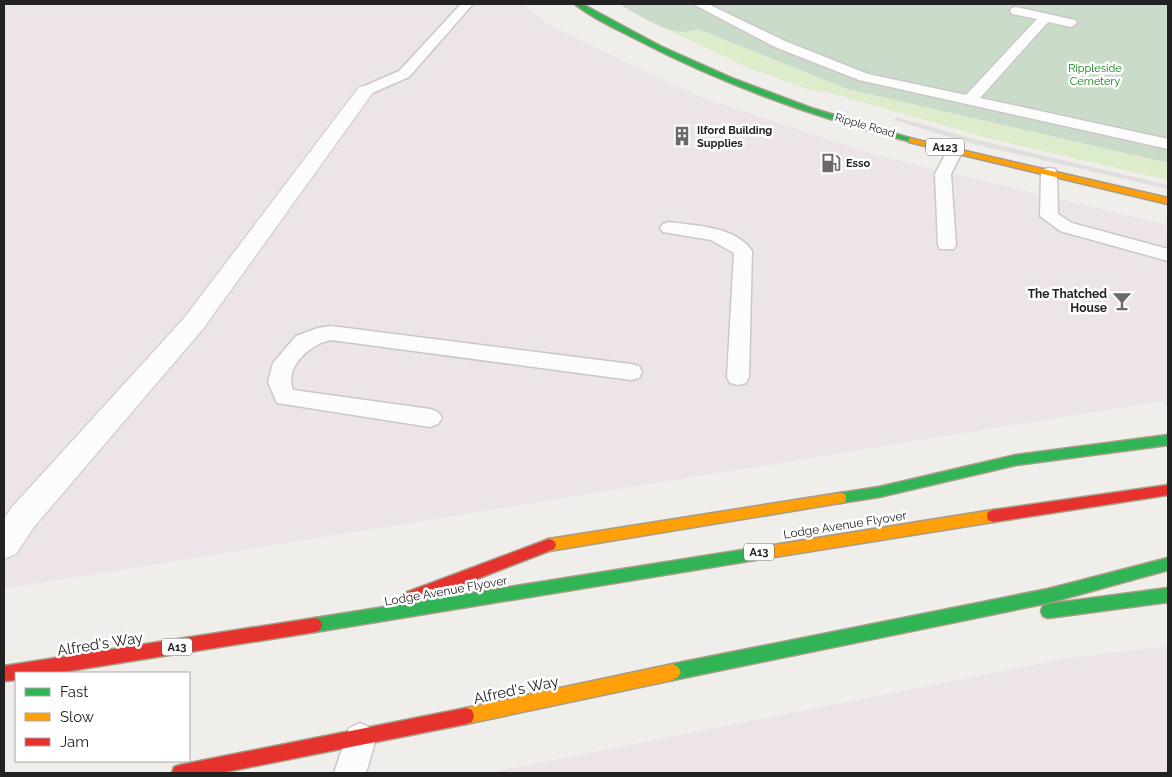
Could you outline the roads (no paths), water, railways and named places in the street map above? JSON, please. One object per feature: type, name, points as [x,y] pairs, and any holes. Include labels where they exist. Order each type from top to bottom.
[{"type":"main road","name":"Ripple Road","points":[[578,4],[643,41],[725,78],[779,99],[849,121],[955,150],[1168,201]]},
{"type":"main road","name":"A13","points":[[350,621],[545,546],[879,492],[1016,460],[1168,440]]},
{"type":"main road","name":"Lodge Avenue Flyover","points":[[350,621],[696,562],[1156,490],[1168,490]]},
{"type":"main road","points":[[858,634],[1048,596],[1168,564]]},
{"type":"main road","points":[[1036,612],[1168,595]]},
{"type":"main road","points":[[858,634],[1016,615]]},
{"type":"main road","name":"Alfred's Way","points":[[17,672],[350,621]]},
{"type":"main road","name":"Alfred's Way","points":[[180,773],[360,739],[858,634]]},
{"type":"street","points":[[4,544],[23,517],[194,323],[365,91]]},
{"type":"lane","points":[[365,91],[404,74],[467,4]]},
{"type":"lane","points":[[699,4],[780,44],[864,77],[969,102],[1168,144]]},
{"type":"lane","points":[[1016,11],[1071,23]]},
{"type":"lane","points":[[969,102],[1046,17]]},
{"type":"lane","points":[[947,245],[943,174],[955,150]]},
{"type":"lane","points":[[1049,173],[1049,216],[1066,227],[1159,254],[1168,254]]},
{"type":"lane","points":[[669,228],[714,235],[735,243],[743,251],[738,377]]},
{"type":"lane","points":[[430,418],[285,397],[279,382],[281,369],[304,341],[318,334],[331,333],[631,372]]},
{"type":"lane","points":[[350,773],[360,739]]},
{"type":"place","name":"Ilford Building Supplies","points":[[682,136]]},
{"type":"place","name":"Esso","points":[[831,163]]},
{"type":"place","name":"The Thatched House","points":[[1122,301]]},
{"type":"park label","name":"Rippleside Cemetery","points":[[1095,74]]}]
